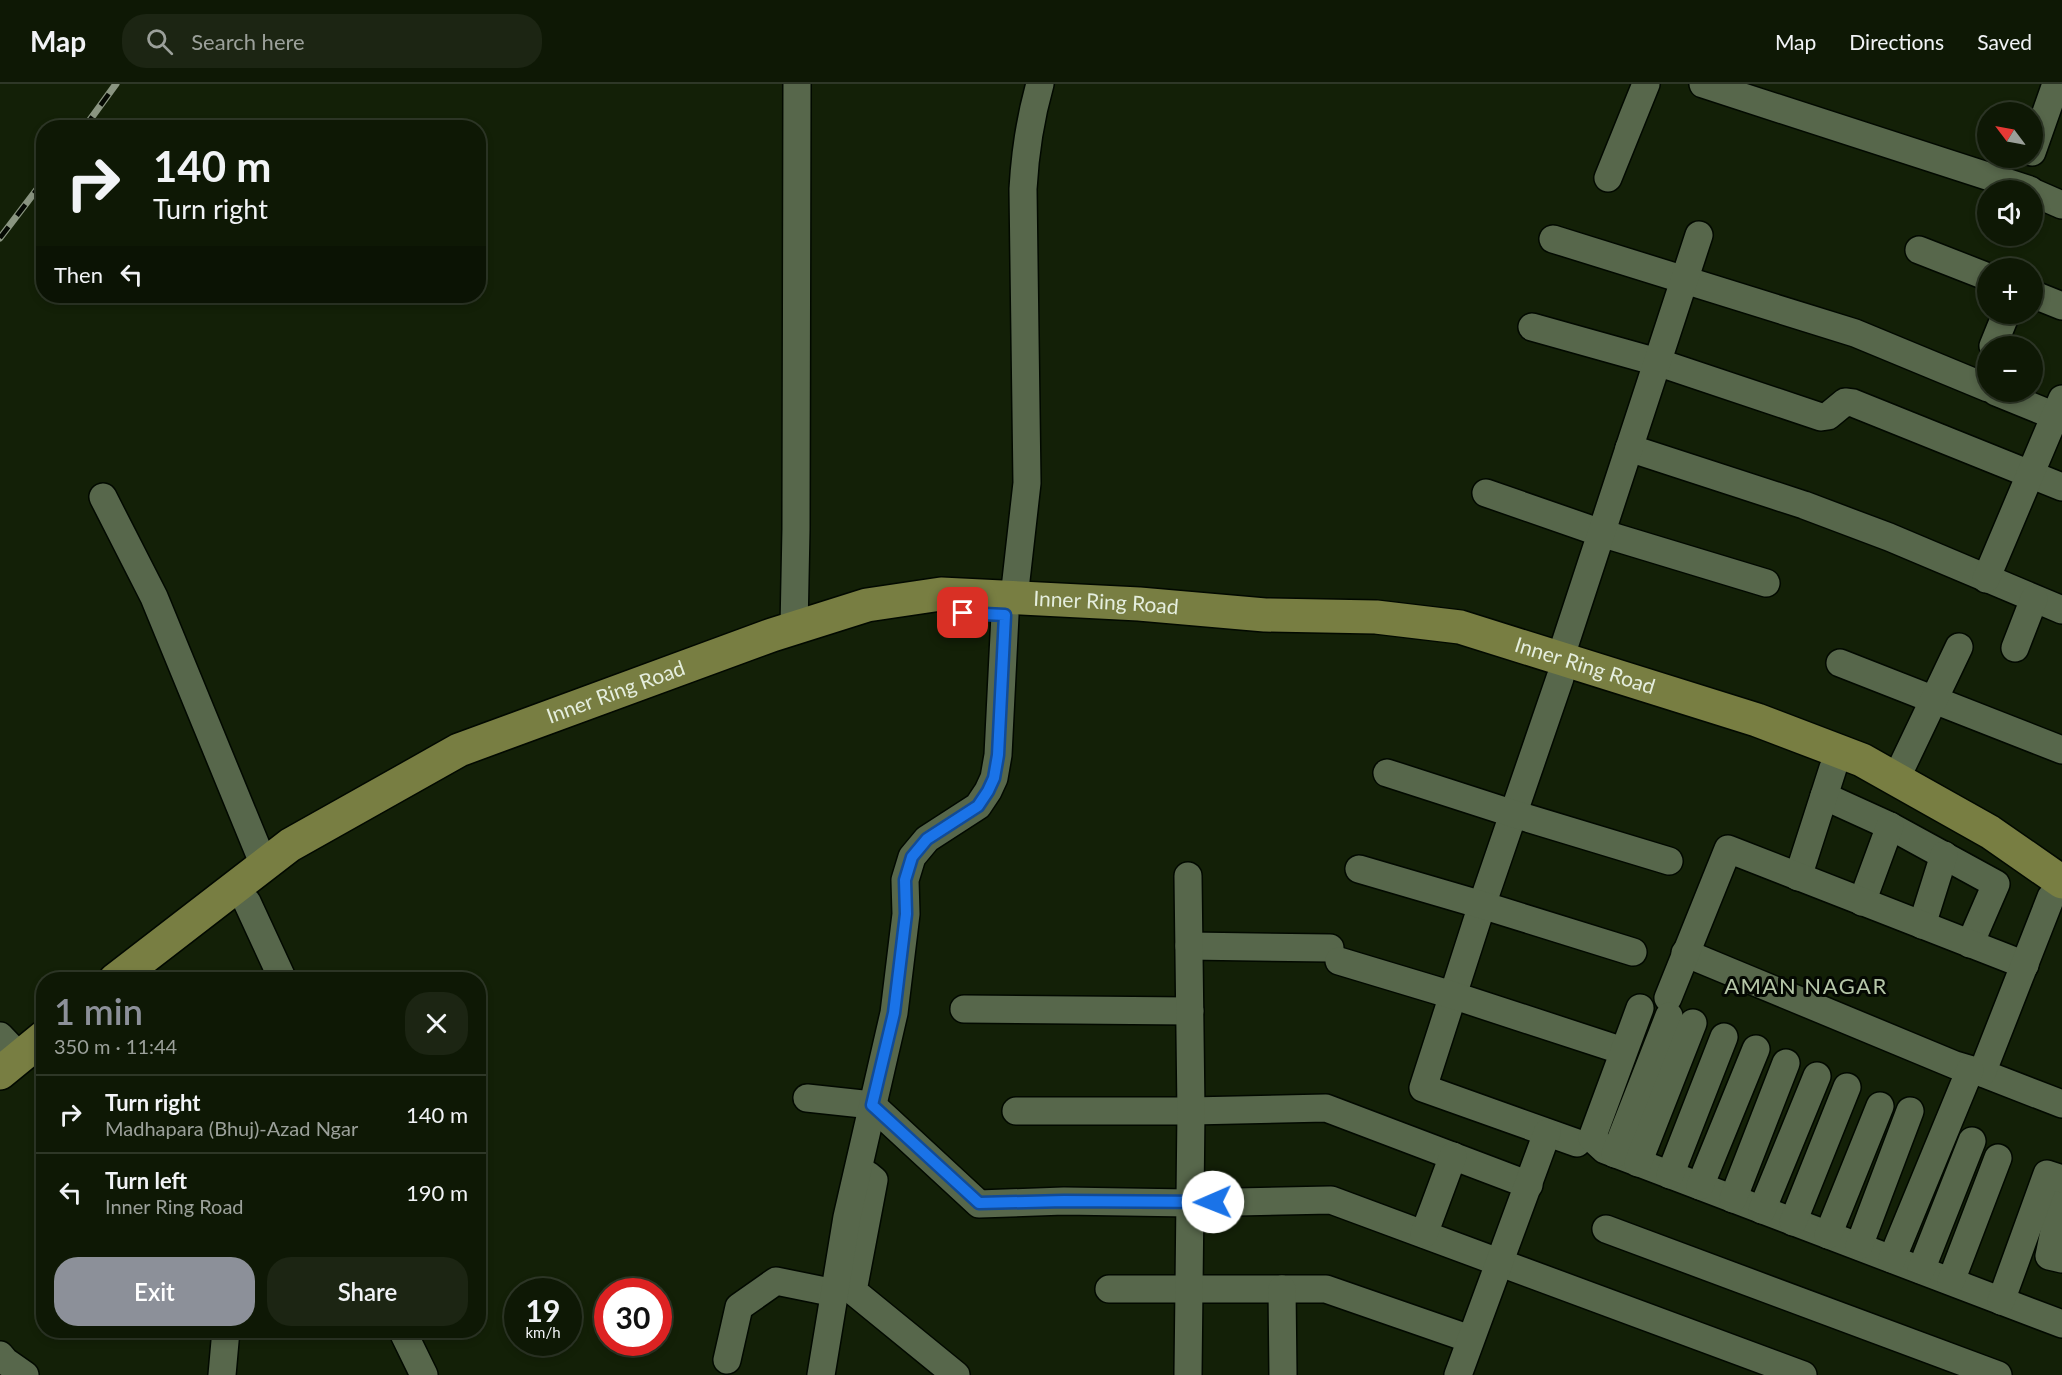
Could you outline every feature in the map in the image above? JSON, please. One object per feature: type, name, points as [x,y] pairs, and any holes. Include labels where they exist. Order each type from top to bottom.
[{"type":"main road","name":"Inner Ring Road","points":[[125,972],[290,845],[459,750],[794,628],[867,605],[941,594],[1010,606]]},
{"type":"main road","name":"Inner Ring Road","points":[[155,972],[300,860],[467,766],[778,652],[871,623],[942,612],[1010,606],[1139,604],[1265,615],[1376,617],[1460,627],[1560,668],[1752,737],[1829,782],[1854,776],[1981,847],[2059,886]]},
{"type":"main road","name":"Inner Ring Road","points":[[1560,668],[1757,720],[1862,760],[1990,832],[2059,886]]},
{"type":"main road","points":[[0,1096],[21,1053]]},
{"type":"street","points":[[794,628],[797,84]]},
{"type":"street","points":[[821,1375],[847,1217],[894,1013],[906,914],[905,880],[912,857],[927,839],[978,806],[994,778],[998,755],[1010,606],[1027,483],[1023,189],[1025,156],[1040,84]]},
{"type":"street","points":[[1608,178],[1646,84]]},
{"type":"street","points":[[1703,84],[1997,180]]},
{"type":"street","points":[[2043,104],[2047,86]]},
{"type":"street","points":[[2043,197],[2062,205]]},
{"type":"street","points":[[1577,1143],[1423,1088],[1514,814],[1601,533],[1699,235]]},
{"type":"street","points":[[1553,239],[1855,333],[1977,378]]},
{"type":"street","points":[[1919,250],[1977,273]]},
{"type":"street","points":[[2043,298],[2062,306]]},
{"type":"street","points":[[1532,327],[1657,362],[1821,417],[1828,416],[1845,402],[1853,403],[2062,487]]},
{"type":"street","points":[[1986,579],[2059,408],[2042,402]]},
{"type":"street","points":[[1629,448],[1804,504],[2062,610]]},
{"type":"street","points":[[1486,492],[1601,533],[1766,583]]},
{"type":"street","points":[[103,497],[154,597],[264,865]]},
{"type":"street","points":[[2015,648],[2034,599]]},
{"type":"street","points":[[1896,779],[1959,647]]},
{"type":"street","points":[[1840,663],[2062,750]]},
{"type":"street","points":[[1387,773],[1669,861]]},
{"type":"street","points":[[1798,877],[1829,782],[1890,826],[1996,884],[1970,944]]},
{"type":"street","points":[[1862,902],[1890,826]]},
{"type":"street","points":[[1626,1158],[1677,1012],[1685,953],[1728,849],[2025,965]]},
{"type":"street","points":[[1922,925],[1944,855]]},
{"type":"street","points":[[1359,869],[1633,952]]},
{"type":"street","points":[[1188,876],[1191,1111],[1188,1375]]},
{"type":"street","points":[[1892,1259],[2059,886]]},
{"type":"street","points":[[247,902],[279,972]]},
{"type":"street","points":[[1189,946],[1334,955],[1611,1047]]},
{"type":"street","points":[[1685,953],[2062,1104]]},
{"type":"street","points":[[1640,1008],[1592,1138],[1605,1150],[2062,1324]]},
{"type":"street","points":[[964,1009],[1190,1011]]},
{"type":"street","points":[[1670,1175],[1724,1037]]},
{"type":"street","points":[[1700,1186],[1756,1049]]},
{"type":"street","points":[[1733,1199],[1786,1063]]},
{"type":"street","points":[[1762,1210],[1817,1076]]},
{"type":"street","points":[[1793,1222],[1847,1088]]},
{"type":"street","points":[[807,1098],[872,1105],[979,1203],[1332,1200],[1803,1375]]},
{"type":"street","points":[[1828,1235],[1880,1106]]},
{"type":"street","points":[[1016,1111],[1326,1108],[1528,1185]]},
{"type":"street","points":[[1859,1246],[1910,1111]]},
{"type":"street","points":[[1458,1375],[1547,1133]]},
{"type":"street","points":[[1921,1270],[1972,1141]]},
{"type":"street","points":[[1424,1234],[1453,1156]]},
{"type":"street","points":[[1951,1281],[1998,1158]]},
{"type":"street","points":[[858,1168],[874,1180],[853,1292],[956,1375]]},
{"type":"street","points":[[2001,1301],[2047,1174],[2062,1179]]},
{"type":"street","points":[[2062,1202],[2049,1256],[2062,1259]]},
{"type":"street","points":[[1606,1229],[1998,1375]]},
{"type":"street","points":[[728,1360],[739,1307],[776,1281],[835,1293]]},
{"type":"street","points":[[1109,1289],[1326,1289],[1470,1340]]},
{"type":"street","points":[[1282,1289],[1283,1375]]},
{"type":"street","points":[[222,1375],[225,1338]]},
{"type":"street","points":[[406,1338],[424,1375]]},
{"type":"street","points":[[0,1355],[25,1375]]},
{"type":"railway","points":[[90,120],[116,84]]},
{"type":"railway","points":[[0,238],[36,191]]},
{"type":"district","name":"AMAN NAGAR","points":[[1806,986]]},
{"type":"route","points":[[963,613],[1005,615],[998,755],[994,778],[978,806],[927,839],[912,857],[905,880],[906,914],[903,953],[894,1013],[872,1105],[979,1203],[1213,1202]]}]
